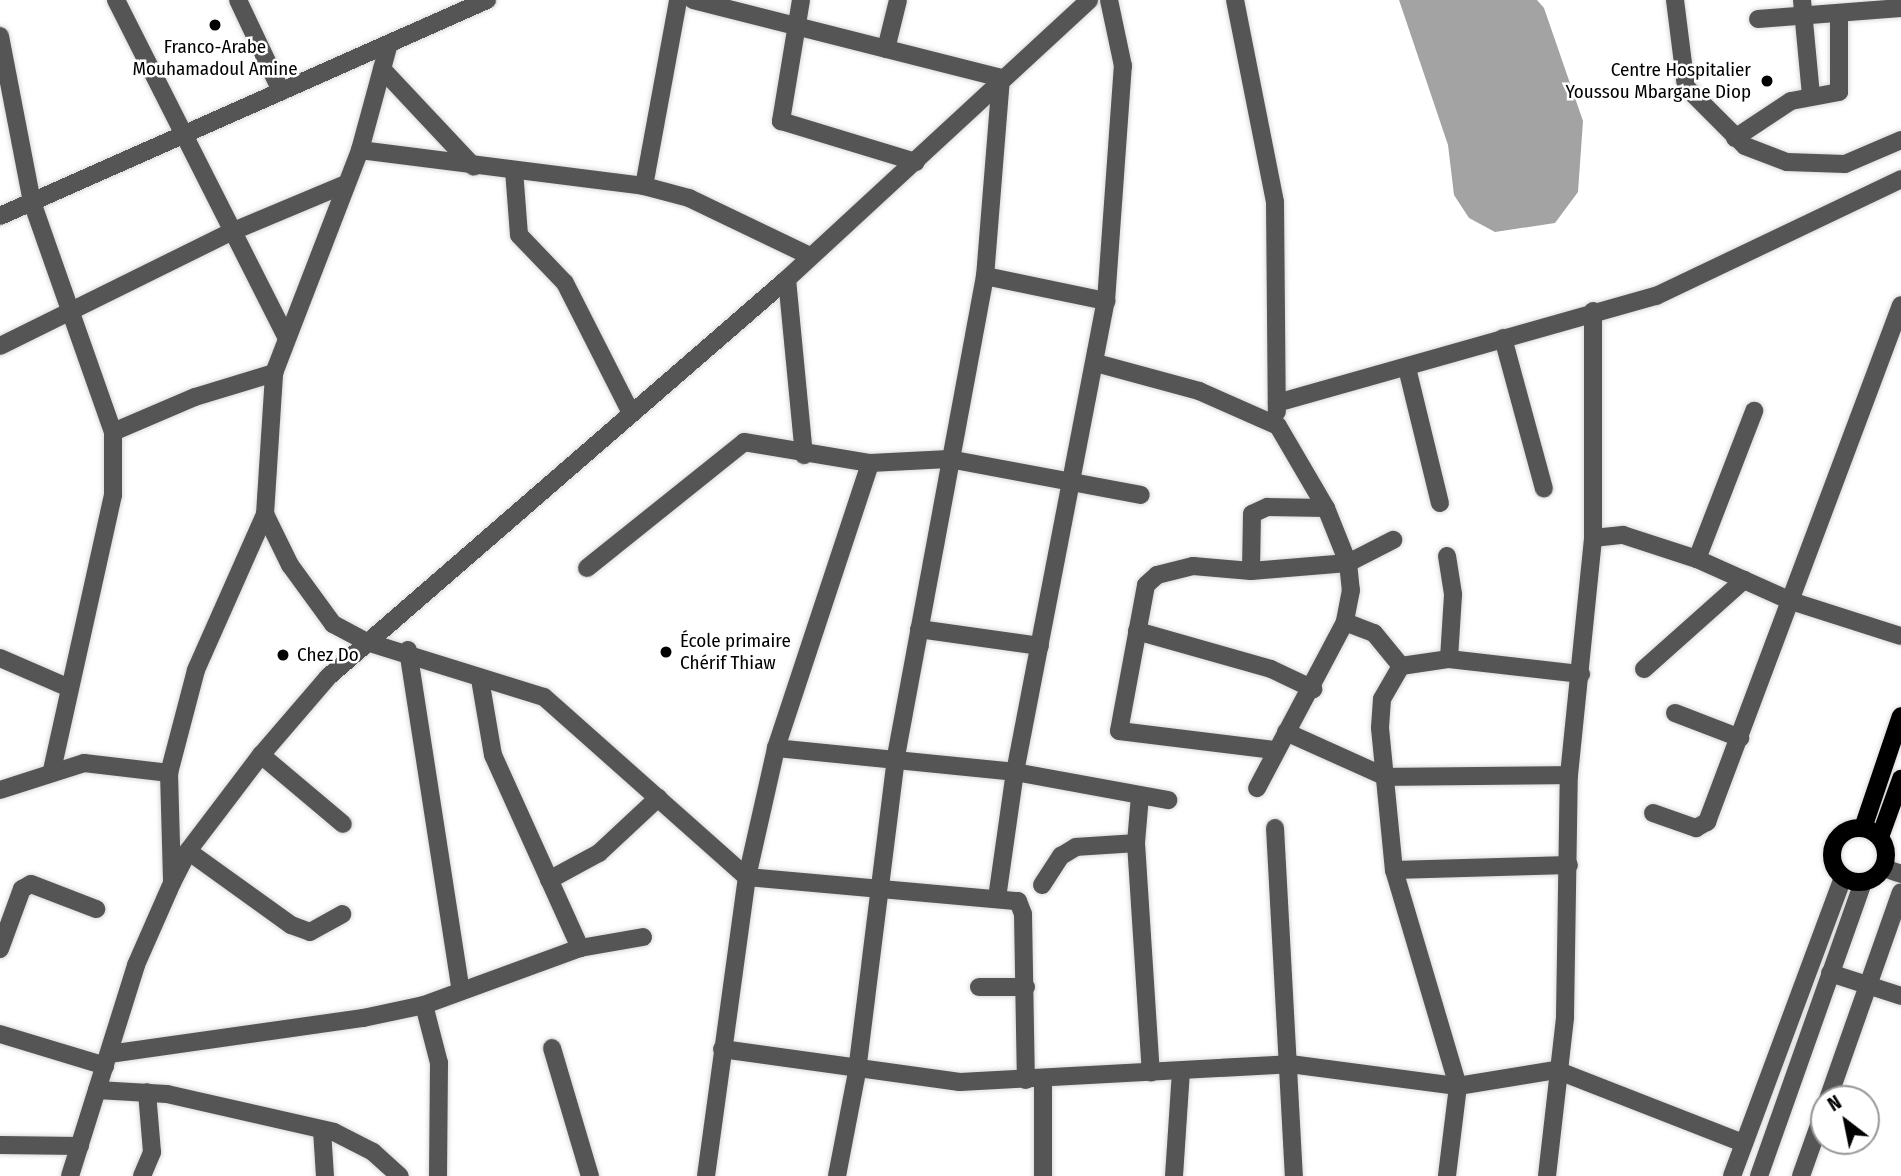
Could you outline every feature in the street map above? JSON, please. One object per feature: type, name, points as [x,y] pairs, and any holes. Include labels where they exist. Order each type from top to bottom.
[{"type":"main road","points":[[1863,828],[1901,716]]},
{"type":"main road","points":[[1880,837],[1863,828],[1845,832],[1834,845],[1833,863],[1843,878],[1863,883],[1892,871],[1880,837],[1901,779]]},
{"type":"street","points":[[116,0],[230,232],[286,337]]},
{"type":"street","points":[[238,0],[281,91]]},
{"type":"street","points":[[0,216],[281,91],[388,47],[454,7],[487,0]]},
{"type":"street","points":[[644,186],[678,0]]},
{"type":"street","points":[[693,0],[794,29],[1001,78]]},
{"type":"street","points":[[801,0],[794,29],[781,121],[916,162]]},
{"type":"street","points":[[886,49],[898,0]]},
{"type":"street","points":[[997,898],[1015,772],[1106,301],[1123,66],[1109,0]]},
{"type":"street","points":[[1235,0],[1275,202],[1278,426],[1326,508],[1348,563],[1352,590],[1345,622],[1313,689],[1274,750],[1257,789]]},
{"type":"street","points":[[1675,0],[1686,87],[1735,138],[1763,155],[1813,164],[1845,164],[1901,140]]},
{"type":"street","points":[[70,1176],[136,965],[172,883],[188,851],[261,755],[367,642],[630,411],[787,279],[916,162],[1001,78],[1084,2]]},
{"type":"street","points":[[1803,8],[1811,96]]},
{"type":"street","points":[[1758,19],[1803,8],[1839,13],[1901,8]]},
{"type":"street","points":[[1735,138],[1779,107],[1811,96],[1839,92],[1843,85],[1839,13]]},
{"type":"street","points":[[0,36],[3,64],[32,202],[75,309],[113,432],[113,495],[67,687],[52,771]]},
{"type":"street","points":[[172,883],[169,773],[196,670],[265,514],[274,373],[360,150],[388,47]]},
{"type":"street","points":[[382,69],[474,167]]},
{"type":"street","points":[[837,1176],[857,1072],[877,888],[896,758],[949,459],[985,276],[1001,78]]},
{"type":"street","points":[[360,150],[474,167],[644,186],[689,198],[810,256]]},
{"type":"street","points":[[514,170],[519,235],[565,283],[630,411]]},
{"type":"street","points":[[1277,403],[1407,368],[1593,311],[1656,296],[1901,179]]},
{"type":"street","points":[[0,346],[230,232],[346,184]]},
{"type":"street","points":[[985,276],[1106,301]]},
{"type":"street","points":[[787,279],[804,455]]},
{"type":"street","points":[[1653,813],[1704,826],[1740,738],[1901,305]]},
{"type":"street","points":[[1547,1176],[1556,1070],[1565,1017],[1569,775],[1593,538],[1593,311]]},
{"type":"street","points":[[1503,338],[1545,489]]},
{"type":"street","points":[[1096,363],[1199,391],[1278,426]]},
{"type":"street","points":[[1407,368],[1440,503]]},
{"type":"street","points":[[113,432],[195,397],[274,373]]},
{"type":"street","points":[[1697,559],[1754,411]]},
{"type":"street","points":[[587,568],[744,442],[804,455],[870,463],[949,459],[1141,495]]},
{"type":"street","points":[[706,1176],[747,877],[776,748],[870,463]]},
{"type":"street","points":[[1251,571],[1252,514],[1267,507],[1326,508]]},
{"type":"street","points":[[265,514],[290,565],[333,624],[367,642],[408,650],[480,679],[544,697],[747,877],[997,898],[1023,905],[1026,987],[1043,1176]]},
{"type":"street","points":[[1593,538],[1623,535],[1697,559],[1791,601],[1901,636]]},
{"type":"street","points":[[1274,750],[1119,731],[1150,578],[1193,566],[1251,571],[1348,563],[1392,540]]},
{"type":"street","points":[[1447,555],[1453,595],[1449,659]]},
{"type":"street","points":[[1644,669],[1744,580]]},
{"type":"street","points":[[1345,622],[1374,633],[1401,666]]},
{"type":"street","points":[[919,629],[1040,646]]},
{"type":"street","points":[[1138,631],[1271,669],[1313,689]]},
{"type":"street","points":[[408,650],[461,991]]},
{"type":"street","points":[[0,658],[67,687]]},
{"type":"street","points":[[1401,666],[1449,659],[1581,674]]},
{"type":"street","points":[[1401,666],[1382,699],[1394,870],[1458,1086],[1447,1176]]},
{"type":"street","points":[[480,679],[493,755],[580,948]]},
{"type":"street","points":[[1675,713],[1740,738]]},
{"type":"street","points":[[1286,732],[1386,777],[1569,775]]},
{"type":"street","points":[[776,748],[1015,772],[1168,800]]},
{"type":"street","points":[[261,755],[344,824]]},
{"type":"street","points":[[0,790],[52,771],[84,763],[169,773]]},
{"type":"street","points":[[1140,796],[1136,843],[1151,1073]]},
{"type":"street","points":[[549,880],[599,853],[658,798]]},
{"type":"street","points":[[1275,828],[1290,1064],[1294,1176]]},
{"type":"street","points":[[1042,885],[1061,856],[1076,847],[1136,843]]},
{"type":"street","points":[[188,851],[291,925],[310,932],[342,914]]},
{"type":"street","points":[[1394,870],[1569,865]]},
{"type":"street","points":[[1732,1176],[1843,878]]},
{"type":"street","points":[[1759,1176],[1863,883]]},
{"type":"street","points":[[0,949],[22,889],[31,884],[96,909]]},
{"type":"street","points":[[1833,1085],[1901,892]]},
{"type":"street","points":[[0,1034],[107,1060],[424,1005],[580,948],[643,937]]},
{"type":"street","points":[[1830,973],[1901,996]]},
{"type":"street","points":[[979,987],[1026,987]]},
{"type":"street","points":[[424,1005],[439,1063],[438,1176]]},
{"type":"street","points":[[552,1048],[590,1176]]},
{"type":"street","points":[[722,1049],[857,1072],[1034,1080],[1290,1064],[1458,1086],[1556,1070],[1743,1143]]},
{"type":"street","points":[[1174,1176],[1181,1071]]},
{"type":"street","points":[[97,1090],[147,1092],[322,1130],[373,1152],[400,1176]]},
{"type":"street","points":[[142,1176],[152,1152],[147,1092]]},
{"type":"street","points":[[322,1130],[324,1176]]},
{"type":"street","points":[[0,1145],[80,1146]]},
{"type":"street","points":[[1801,1176],[1810,1151]]},
{"type":"shaded area","points":[[1399,0],[1537,0],[1544,8],[1583,121],[1578,192],[1555,223],[1495,232],[1469,218],[1454,195],[1448,145]]},
{"type":"place","name":"Franco-Arabe Mouhamadoul Amine","points":[[215,25]]},
{"type":"place","name":"Centre Hospitalier Youssou Mbargane Diop","points":[[1767,81]]},
{"type":"place","name":"École primaire Chérif Thiaw","points":[[666,652]]},
{"type":"place","name":"Chez Do","points":[[283,655]]}]
